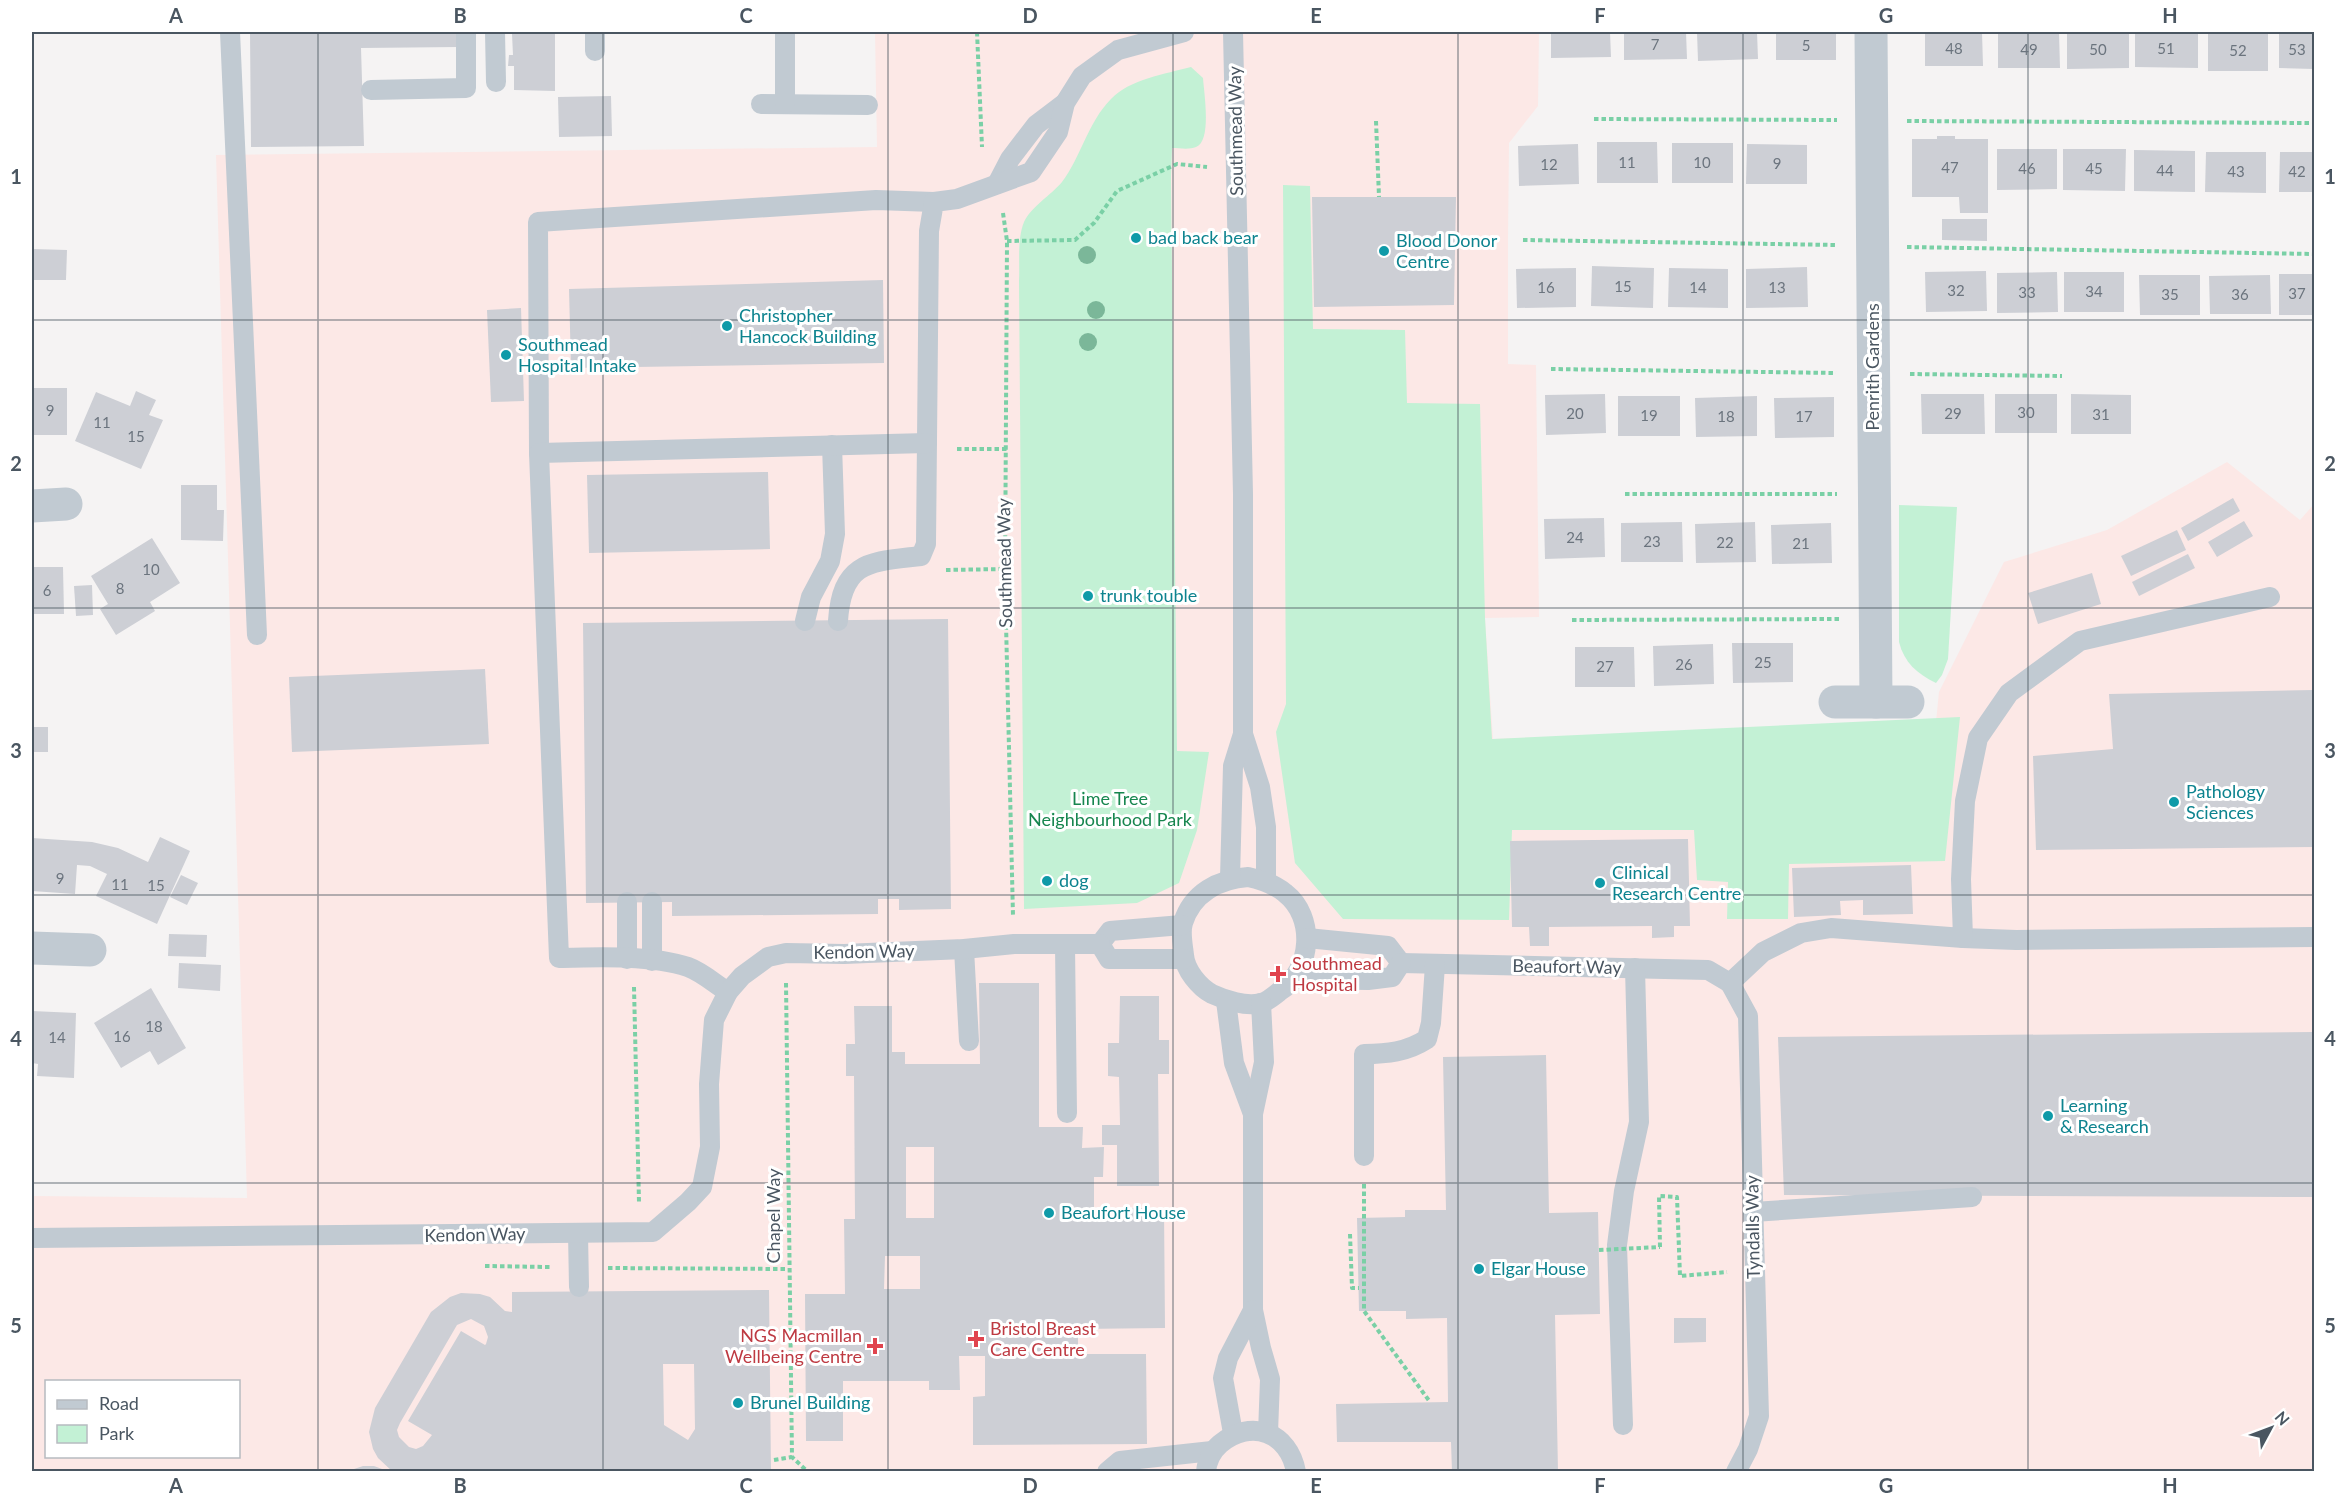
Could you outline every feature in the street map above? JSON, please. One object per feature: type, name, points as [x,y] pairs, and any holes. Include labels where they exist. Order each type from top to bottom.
[{"type":"street","name":"Penrith Gardens","points":[[1872,32],[1876,702]]},
{"type":"street","points":[[32,506],[66,504]]},
{"type":"street","points":[[1835,702],[1908,702]]},
{"type":"street","points":[[32,948],[90,950]]},
{"type":"lane","points":[[230,32],[257,635]]},
{"type":"lane","points":[[371,90],[466,88],[466,32]]},
{"type":"lane","points":[[495,32],[496,82]]},
{"type":"lane","points":[[785,32],[785,104]]},
{"type":"lane","points":[[728,992],[689,968],[638,960],[559,958],[539,453],[538,222],[876,200],[934,202],[957,199],[997,184],[1010,159],[1036,125],[1065,103],[1082,76],[1118,50],[1184,32]]},
{"type":"lane","name":"Southmead Way","points":[[1230,878],[1233,766],[1243,734],[1243,494],[1233,32]]},
{"type":"lane","points":[[761,104],[868,105]]},
{"type":"lane","points":[[838,621],[839,605],[846,585],[856,570],[876,561],[921,556],[926,544],[929,231],[934,202]]},
{"type":"lane","points":[[539,453],[832,445],[927,446]]},
{"type":"lane","points":[[805,621],[812,597],[830,561],[834,534],[832,445]]},
{"type":"lane","points":[[1963,938],[1961,879],[1965,801],[1978,738],[2009,693],[2080,641],[2270,597]]},
{"type":"lane","name":"Southmead Way","points":[[1243,734],[1260,788],[1266,827],[1266,880]]},
{"type":"lane","points":[[1248,877],[1266,880],[1287,894],[1302,914],[1307,938],[1304,960],[1293,979],[1283,990],[1261,1003],[1226,1001],[1208,992],[1193,977],[1184,959],[1182,925],[1192,904],[1208,888],[1230,878],[1248,877]]},
{"type":"lane","points":[[627,902],[638,960]]},
{"type":"lane","points":[[638,960],[652,902]]},
{"type":"lane","points":[[1100,944],[1110,931],[1182,925]]},
{"type":"lane","points":[[1730,983],[1762,952],[1801,933],[1831,928],[2016,940],[2314,937]]},
{"type":"lane","points":[[1293,979],[1368,980],[1392,977],[1401,963],[1388,946],[1307,938]]},
{"type":"lane","points":[[1014,944],[1100,944]]},
{"type":"lane","name":"Kendon Way","points":[[32,1238],[653,1232],[702,1187],[710,1147],[709,1084],[714,1020],[728,992],[742,976],[768,957],[786,952],[844,954],[964,949],[1014,944]]},
{"type":"lane","points":[[1100,944],[1109,959],[1184,959]]},
{"type":"lane","points":[[1065,945],[1067,1113]]},
{"type":"lane","points":[[964,949],[969,1041]]},
{"type":"lane","name":"Beaufort Way","points":[[1401,963],[1708,970],[1730,983]]},
{"type":"lane","points":[[1364,1156],[1364,1054],[1384,1054],[1412,1048],[1427,1039],[1431,1023],[1435,965]]},
{"type":"lane","points":[[1623,1425],[1617,1245],[1624,1191],[1639,1122],[1635,968]]},
{"type":"lane","name":"Tyndalls Way","points":[[1730,983],[1748,1016],[1759,1416],[1748,1449],[1736,1472]]},
{"type":"lane","points":[[1226,1001],[1234,1063],[1253,1114]]},
{"type":"lane","points":[[1261,1003],[1264,1062],[1253,1114],[1253,1310],[1270,1378],[1268,1433]]},
{"type":"lane","points":[[1753,1212],[1972,1197]]},
{"type":"lane","points":[[578,1233],[578,1277]]},
{"type":"lane","points":[[1233,1433],[1223,1378],[1228,1358],[1253,1310]]},
{"type":"lane","points":[[1206,1472],[1212,1451],[1233,1433],[1250,1430],[1268,1433],[1284,1444],[1294,1459],[1296,1472]]},
{"type":"lane","points":[[1107,1472],[1120,1461],[1212,1451]]},
{"type":"path","name":"Southmead Way","points":[[977,32],[981,137],[984,156],[997,184],[1007,241],[1005,569],[1014,944]]},
{"type":"path","points":[[1594,119],[2314,123]]},
{"type":"path","points":[[1376,121],[1379,197]]},
{"type":"path","points":[[1007,241],[1075,240],[1094,223],[1117,191],[1176,164],[1237,170]]},
{"type":"path","points":[[1523,240],[2314,254]]},
{"type":"path","points":[[1551,369],[2062,376]]},
{"type":"path","points":[[927,446],[1007,449]]},
{"type":"path","points":[[1625,494],[1874,493]]},
{"type":"path","points":[[921,556],[936,571],[1005,569]]},
{"type":"path","points":[[1572,621],[1875,619]]},
{"type":"path","name":"Chapel Way","points":[[786,952],[792,1457]]},
{"type":"path","points":[[638,960],[639,1233]]},
{"type":"path","points":[[1599,1250],[1660,1247],[1659,1196],[1677,1197],[1680,1276],[1755,1270]]},
{"type":"path","points":[[1363,1218],[1364,1311],[1430,1402]]},
{"type":"path","points":[[1350,1234],[1352,1288],[1359,1288]]},
{"type":"path","points":[[483,1266],[578,1277],[788,1269]]},
{"type":"path","points":[[774,1460],[792,1457],[808,1472]]},
{"type":"shaded area","name":"Southmead Hospital","points":[[875,32],[1539,32],[1538,106],[1509,143],[1508,364],[1536,365],[1539,617],[1485,618],[1493,739],[1811,728],[1933,751],[1939,692],[2004,562],[2107,530],[2227,462],[2300,520],[2314,504],[2314,1471],[32,1472],[32,1196],[247,1198],[216,155],[877,147]]},
{"type":"green space","name":"Lime Tree Neighbourhood Park","points":[[1191,67],[1203,78],[1206,126],[1201,143],[1196,147],[1172,148],[1171,177],[1177,751],[1209,752],[1197,830],[1179,883],[1137,903],[1024,909],[1019,281],[1022,229],[1031,211],[1062,182],[1069,172],[1096,118],[1111,99],[1138,82]]},
{"type":"green space","points":[[1283,185],[1310,186],[1313,329],[1405,330],[1407,403],[1480,404],[1485,618],[1492,739],[1960,717],[1945,861],[1789,864],[1788,919],[1727,919],[1728,882],[1697,880],[1694,830],[1512,830],[1509,920],[1343,919],[1295,863],[1276,732],[1286,704]]},
{"type":"green space","points":[[1899,505],[1957,507],[1948,659],[1936,683],[1912,667],[1904,656],[1899,642]]},
{"type":"building","points":[[250,32],[458,32],[458,47],[361,48],[364,146],[251,147]]},
{"type":"building","points":[[1551,32],[1610,32],[1611,57],[1551,58]]},
{"type":"building","points":[[1624,32],[1686,32],[1687,59],[1624,60]]},
{"type":"building","points":[[1697,32],[1757,32],[1758,59],[1698,61]]},
{"type":"building","points":[[1776,32],[1836,32],[1836,60],[1776,60]]},
{"type":"building","points":[[1925,32],[1982,32],[1983,66],[1925,66]]},
{"type":"building","points":[[1998,32],[2059,32],[2060,68],[1998,68]]},
{"type":"building","points":[[2067,32],[2129,32],[2129,68],[2067,69]]},
{"type":"building","points":[[2135,32],[2198,32],[2198,68],[2135,67]]},
{"type":"building","points":[[2208,32],[2268,32],[2268,71],[2208,71]]},
{"type":"building","points":[[2279,32],[2314,32],[2314,69],[2279,68]]},
{"type":"building","points":[[512,34],[555,34],[555,91],[514,90],[514,66],[508,66],[509,55],[513,55]]},
{"type":"building","points":[[611,96],[612,136],[559,137],[558,97]]},
{"type":"building","points":[[1937,136],[1955,136],[1955,139],[1988,139],[1988,213],[1960,213],[1959,197],[1912,197],[1912,139],[1937,139]]},
{"type":"building","points":[[1597,142],[1657,142],[1658,183],[1597,183]]},
{"type":"building","points":[[1672,143],[1733,143],[1733,183],[1672,183]]},
{"type":"building","points":[[1578,144],[1579,184],[1519,186],[1518,146]]},
{"type":"building","points":[[1747,144],[1807,145],[1807,184],[1746,184]]},
{"type":"building","points":[[1997,149],[2057,149],[2057,189],[1997,190]]},
{"type":"building","points":[[2063,149],[2126,149],[2125,191],[2063,190]]},
{"type":"building","points":[[2134,150],[2195,151],[2195,192],[2134,191]]},
{"type":"building","points":[[2206,152],[2266,152],[2266,193],[2205,192]]},
{"type":"building","points":[[2280,152],[2314,152],[2314,192],[2279,192]]},
{"type":"building","name":"Blood Donor Centre","points":[[1312,197],[1456,197],[1454,305],[1314,307]]},
{"type":"building","points":[[1942,219],[1987,219],[1987,241],[1942,240]]},
{"type":"building","points":[[32,249],[67,250],[66,280],[32,280]]},
{"type":"building","points":[[1592,266],[1654,268],[1653,308],[1591,306]]},
{"type":"building","points":[[1807,267],[1808,307],[1746,308],[1746,269]]},
{"type":"building","points":[[1576,268],[1576,307],[1517,308],[1516,269]]},
{"type":"building","points":[[1669,268],[1728,269],[1728,308],[1668,307]]},
{"type":"building","points":[[1986,271],[1987,311],[1926,312],[1925,272]]},
{"type":"building","points":[[2057,272],[2058,312],[1997,313],[1997,273]]},
{"type":"building","points":[[2064,272],[2124,272],[2124,312],[2064,312]]},
{"type":"building","points":[[2279,274],[2314,274],[2314,315],[2279,315]]},
{"type":"building","points":[[2139,275],[2200,275],[2200,315],[2140,315]]},
{"type":"building","points":[[2270,275],[2271,314],[2210,314],[2209,276]]},
{"type":"building","name":"Christopher Hancock Building","points":[[883,280],[884,363],[571,368],[569,289]]},
{"type":"building","name":"Southmead Hospital Intake","points":[[521,308],[524,401],[491,402],[487,310]]},
{"type":"building","points":[[32,388],[67,388],[67,435],[32,435]]},
{"type":"building","points":[[136,391],[156,400],[149,415],[163,420],[141,469],[75,441],[96,392],[130,406]]},
{"type":"building","points":[[1605,394],[1606,433],[1546,435],[1545,395]]},
{"type":"building","points":[[1921,394],[1984,394],[1985,434],[1922,434]]},
{"type":"building","points":[[1995,394],[2057,394],[2057,433],[1995,433]]},
{"type":"building","points":[[2071,394],[2131,395],[2131,434],[2071,434]]},
{"type":"building","points":[[1618,396],[1680,396],[1680,436],[1618,436]]},
{"type":"building","points":[[1757,396],[1757,436],[1696,437],[1695,398]]},
{"type":"building","points":[[1834,397],[1834,437],[1775,438],[1774,398]]},
{"type":"building","points":[[768,472],[770,549],[589,553],[587,475]]},
{"type":"building","points":[[181,485],[217,485],[217,510],[224,510],[223,541],[181,540]]},
{"type":"building","points":[[2233,498],[2240,511],[2188,541],[2181,528]]},
{"type":"building","points":[[1604,518],[1605,557],[1545,559],[1544,519]]},
{"type":"building","points":[[2244,521],[2253,536],[2217,557],[2208,542]]},
{"type":"building","points":[[1682,522],[1683,562],[1621,562],[1621,523]]},
{"type":"building","points":[[1755,522],[1756,562],[1696,563],[1695,524]]},
{"type":"building","points":[[1831,523],[1832,563],[1772,564],[1771,525]]},
{"type":"building","points":[[2177,530],[2186,550],[2131,576],[2121,556]]},
{"type":"building","points":[[152,538],[180,583],[150,602],[155,611],[116,635],[100,609],[108,604],[91,576]]},
{"type":"building","points":[[2188,554],[2195,568],[2139,596],[2132,582]]},
{"type":"building","points":[[32,567],[63,567],[64,614],[32,614]]},
{"type":"building","points":[[2092,573],[2101,604],[2038,624],[2028,593]]},
{"type":"building","points":[[92,585],[93,615],[76,616],[74,586]]},
{"type":"building","points":[[948,619],[951,909],[899,910],[899,899],[878,899],[878,914],[672,916],[672,902],[586,903],[583,623]]},
{"type":"building","points":[[1732,643],[1793,643],[1793,682],[1733,683]]},
{"type":"building","points":[[1713,644],[1714,684],[1654,686],[1653,646]]},
{"type":"building","points":[[1575,647],[1634,647],[1635,687],[1575,687]]},
{"type":"building","points":[[485,669],[489,744],[292,752],[289,677]]},
{"type":"building","name":"Pathology Sciences","points":[[2314,690],[2314,847],[2036,850],[2033,756],[2113,749],[2109,694]]},
{"type":"building","points":[[32,727],[48,727],[48,752],[32,752]]},
{"type":"building","points":[[160,837],[190,851],[157,924],[96,896],[107,874],[90,866],[77,865],[75,894],[32,891],[32,838],[92,842],[118,848],[148,862]]},
{"type":"building","name":"Clinical Research Centre","points":[[1688,839],[1690,926],[1674,926],[1674,937],[1652,938],[1652,926],[1549,927],[1549,946],[1530,946],[1529,927],[1512,927],[1510,841]]},
{"type":"building","points":[[1911,865],[1913,914],[1863,915],[1863,900],[1840,901],[1841,915],[1794,917],[1792,868]]},
{"type":"building","points":[[181,875],[198,883],[187,905],[170,897]]},
{"type":"building","points":[[169,934],[207,935],[206,957],[168,956]]},
{"type":"building","points":[[179,963],[221,965],[220,991],[178,988]]},
{"type":"building","name":"Beaufort House","points":[[979,983],[1039,983],[1039,1127],[1083,1127],[1082,1148],[1104,1147],[1103,1177],[1094,1177],[1094,1208],[1164,1208],[1165,1328],[1078,1329],[1078,1354],[1146,1354],[1147,1444],[973,1445],[973,1397],[985,1396],[985,1356],[959,1356],[960,1390],[929,1390],[929,1381],[843,1381],[843,1441],[806,1441],[805,1294],[845,1294],[844,1219],[855,1219],[854,1076],[846,1076],[846,1044],[855,1044],[854,1006],[892,1006],[892,1052],[905,1052],[905,1064],[980,1064]],"holes":[[[906,1147],[934,1147],[934,1218],[906,1218]],[[885,1256],[920,1256],[920,1289],[884,1289]]]},
{"type":"building","points":[[151,988],[186,1048],[158,1065],[150,1051],[121,1068],[94,1023]]},
{"type":"building","points":[[1120,996],[1159,996],[1159,1040],[1169,1040],[1169,1074],[1158,1074],[1159,1186],[1117,1186],[1117,1145],[1102,1145],[1102,1125],[1120,1125],[1119,1077],[1108,1076],[1108,1043],[1119,1043]]},
{"type":"building","points":[[32,1011],[76,1013],[74,1078],[37,1076],[38,1064],[32,1063]]},
{"type":"building","name":"Learning & Research","points":[[2314,1032],[2314,1197],[1784,1195],[1778,1037]]},
{"type":"building","name":"Elgar House","points":[[1546,1055],[1549,1213],[1598,1212],[1600,1314],[1555,1315],[1558,1472],[1452,1472],[1451,1442],[1337,1442],[1336,1404],[1448,1402],[1447,1318],[1406,1319],[1406,1311],[1359,1311],[1357,1218],[1405,1217],[1405,1210],[1446,1210],[1443,1057]]},
{"type":"building","points":[[769,1290],[771,1472],[393,1472],[378,1458],[369,1432],[375,1408],[431,1312],[450,1297],[461,1293],[490,1297],[505,1311],[512,1312],[512,1292]],"holes":[[[471,1319],[484,1326],[488,1337],[486,1344],[461,1331],[408,1421],[432,1435],[423,1446],[416,1449],[409,1447],[399,1437],[397,1430],[400,1423],[457,1325]],[[663,1364],[694,1364],[695,1429],[688,1440],[664,1425]]]},
{"type":"building","points":[[1674,1318],[1706,1318],[1706,1342],[1674,1343]]},
{"type":"building","points":[[363,1466],[374,1466],[390,1472],[345,1472]]},
{"type":"place","name":"bad back bear","points":[[1136,238]]},
{"type":"place","name":"Blood Donor Centre","points":[[1384,251]]},
{"type":"place","name":"Christopher Hancock Building","points":[[727,326]]},
{"type":"place","name":"Southmead Hospital Intake","points":[[506,355]]},
{"type":"place","name":"trunk touble","points":[[1088,596]]},
{"type":"place","name":"Pathology Sciences","points":[[2174,802]]},
{"type":"place","name":"dog","points":[[1047,881]]},
{"type":"place","name":"Clinical Research Centre","points":[[1600,883]]},
{"type":"place","name":"Southmead Hospital","points":[[1278,974]]},
{"type":"place","name":"Learning & Research","points":[[2048,1116]]},
{"type":"place","name":"Beaufort House","points":[[1049,1213]]},
{"type":"place","name":"Elgar House","points":[[1479,1269]]},
{"type":"place","name":"Bristol Breast Care Centre","points":[[976,1339]]},
{"type":"place","name":"NGS Macmillan Wellbeing Centre","points":[[875,1346]]},
{"type":"place","name":"Brunel Building","points":[[738,1403]]}]
